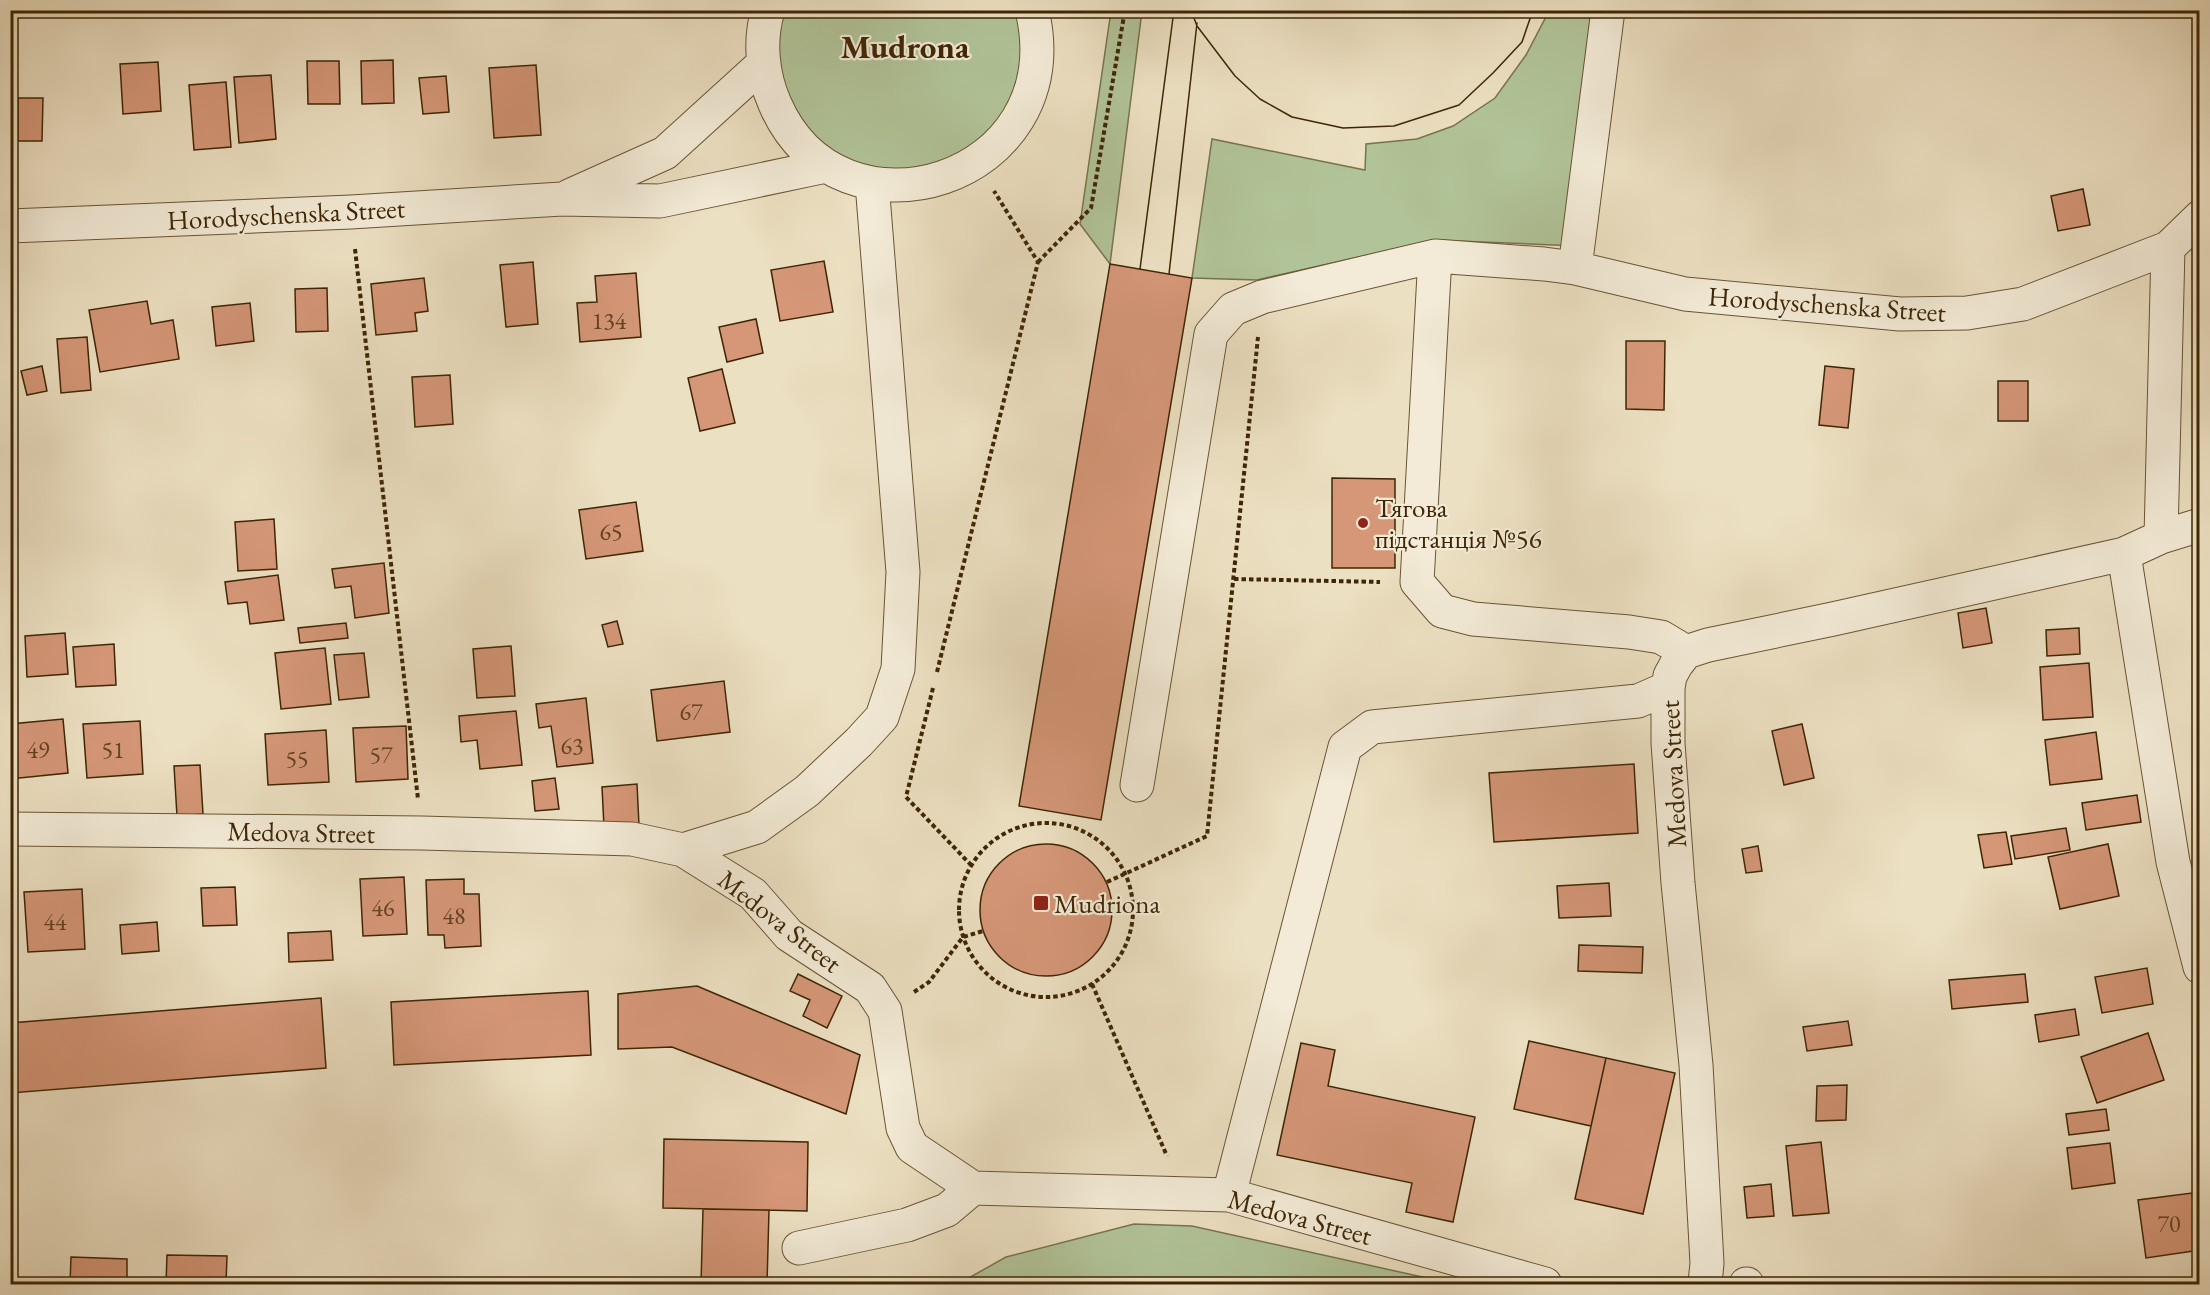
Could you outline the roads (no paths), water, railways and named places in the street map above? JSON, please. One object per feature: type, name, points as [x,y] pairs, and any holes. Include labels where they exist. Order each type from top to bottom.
[{"type":"street","points":[[768,10],[763,39],[767,83],[778,111],[789,129],[826,166],[873,183],[910,185],[930,183],[977,163],[1008,133],[1028,99],[1037,63],[1036,27],[1032,10]]},
{"type":"street","points":[[1575,268],[1608,10]]},
{"type":"street","name":"Horodyschenska Street","points":[[562,199],[665,153],[764,63]]},
{"type":"street","name":"Horodyschenska Street","points":[[10,226],[351,212],[562,199],[660,201],[826,166]]},
{"type":"street","points":[[682,850],[757,827],[807,791],[882,717],[898,669],[903,572],[873,183]]},
{"type":"street","name":"Horodyschenska Street","points":[[1137,785],[1211,334],[1233,309],[1262,297],[1435,256],[1575,268],[1685,294],[1900,314],[1967,314],[2023,304],[2168,248],[2199,217]]},
{"type":"street","points":[[2161,537],[2168,248]]},
{"type":"street","points":[[1435,256],[1417,582],[1442,611],[1473,620],[1629,632],[1661,637],[1686,652],[1708,645],[2124,554],[2161,537],[2199,525]]},
{"type":"street","points":[[2124,554],[2173,862],[2199,967]]},
{"type":"street","name":"Medova Street","points":[[1686,652],[1670,676],[1668,688],[1670,766],[1696,1065],[1707,1263],[1705,1284]]},
{"type":"street","points":[[1229,1196],[1345,747],[1372,728],[1638,701],[1668,688]]},
{"type":"street","name":"Medova Street","points":[[10,829],[422,833],[632,839],[682,850],[753,894],[789,935],[870,988],[885,1011],[903,1128],[912,1147],[973,1188],[1229,1196],[1545,1284]]},
{"type":"street","points":[[799,1248],[907,1225],[947,1210],[973,1188]]},
{"type":"tram line","points":[[1140,269],[1174,10]]},
{"type":"tram line","points":[[1191,10],[1197,26],[1235,76],[1260,99],[1292,117],[1343,128],[1394,126],[1459,105],[1522,42],[1533,10]]},
{"type":"tram line","points":[[1169,274],[1197,23]]},
{"type":"place","name":"Тягова підстанція №56","points":[[1363,523]]},
{"type":"place","name":"Mudriona","points":[[1041,903]]},
{"type":"district","name":"Mudrona","points":[[905,46]]}]
